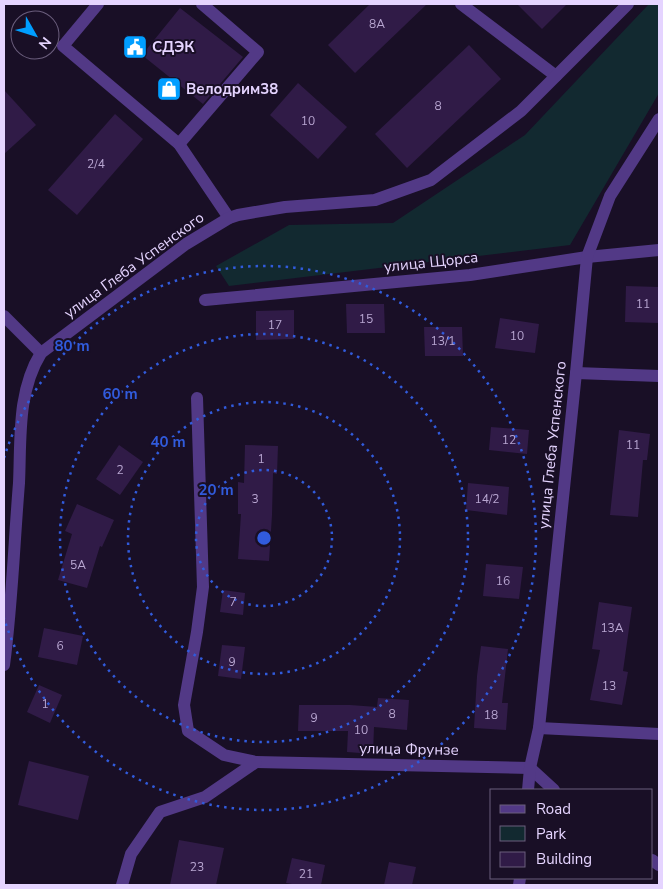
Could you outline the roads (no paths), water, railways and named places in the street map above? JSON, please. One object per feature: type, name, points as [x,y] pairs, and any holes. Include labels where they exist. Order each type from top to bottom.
[{"type":"street","points":[[98,4],[63,46],[179,144],[229,218]]},
{"type":"street","points":[[179,144],[258,52],[202,4]]},
{"type":"street","points":[[461,4],[556,76]]},
{"type":"street","name":"улица Глеба Успенского","points":[[41,353],[186,244],[229,218],[285,207],[375,200],[431,180],[521,111],[628,4]]},
{"type":"street","name":"улица Глеба Успенского","points":[[528,789],[530,768],[539,728],[576,373],[586,257],[610,196],[659,119]]},
{"type":"street","name":"улица Щорса","points":[[205,300],[470,275],[586,257],[659,250]]},
{"type":"street","points":[[4,316],[41,353],[34,364],[29,380],[21,421],[9,630],[4,665]]},
{"type":"street","points":[[576,373],[659,376]]},
{"type":"street","name":"улица Фрунзе","points":[[197,398],[203,587],[198,632],[184,705],[188,731],[224,755],[256,762],[530,768]]},
{"type":"street","points":[[539,728],[659,734]]},
{"type":"street","points":[[122,885],[131,854],[160,812],[205,798],[256,762]]},
{"type":"street","points":[[530,768],[553,789]]},
{"type":"place","name":"СДЭК","points":[[135,47]]},
{"type":"place","name":"Велодрим38","points":[[169,89]]}]
